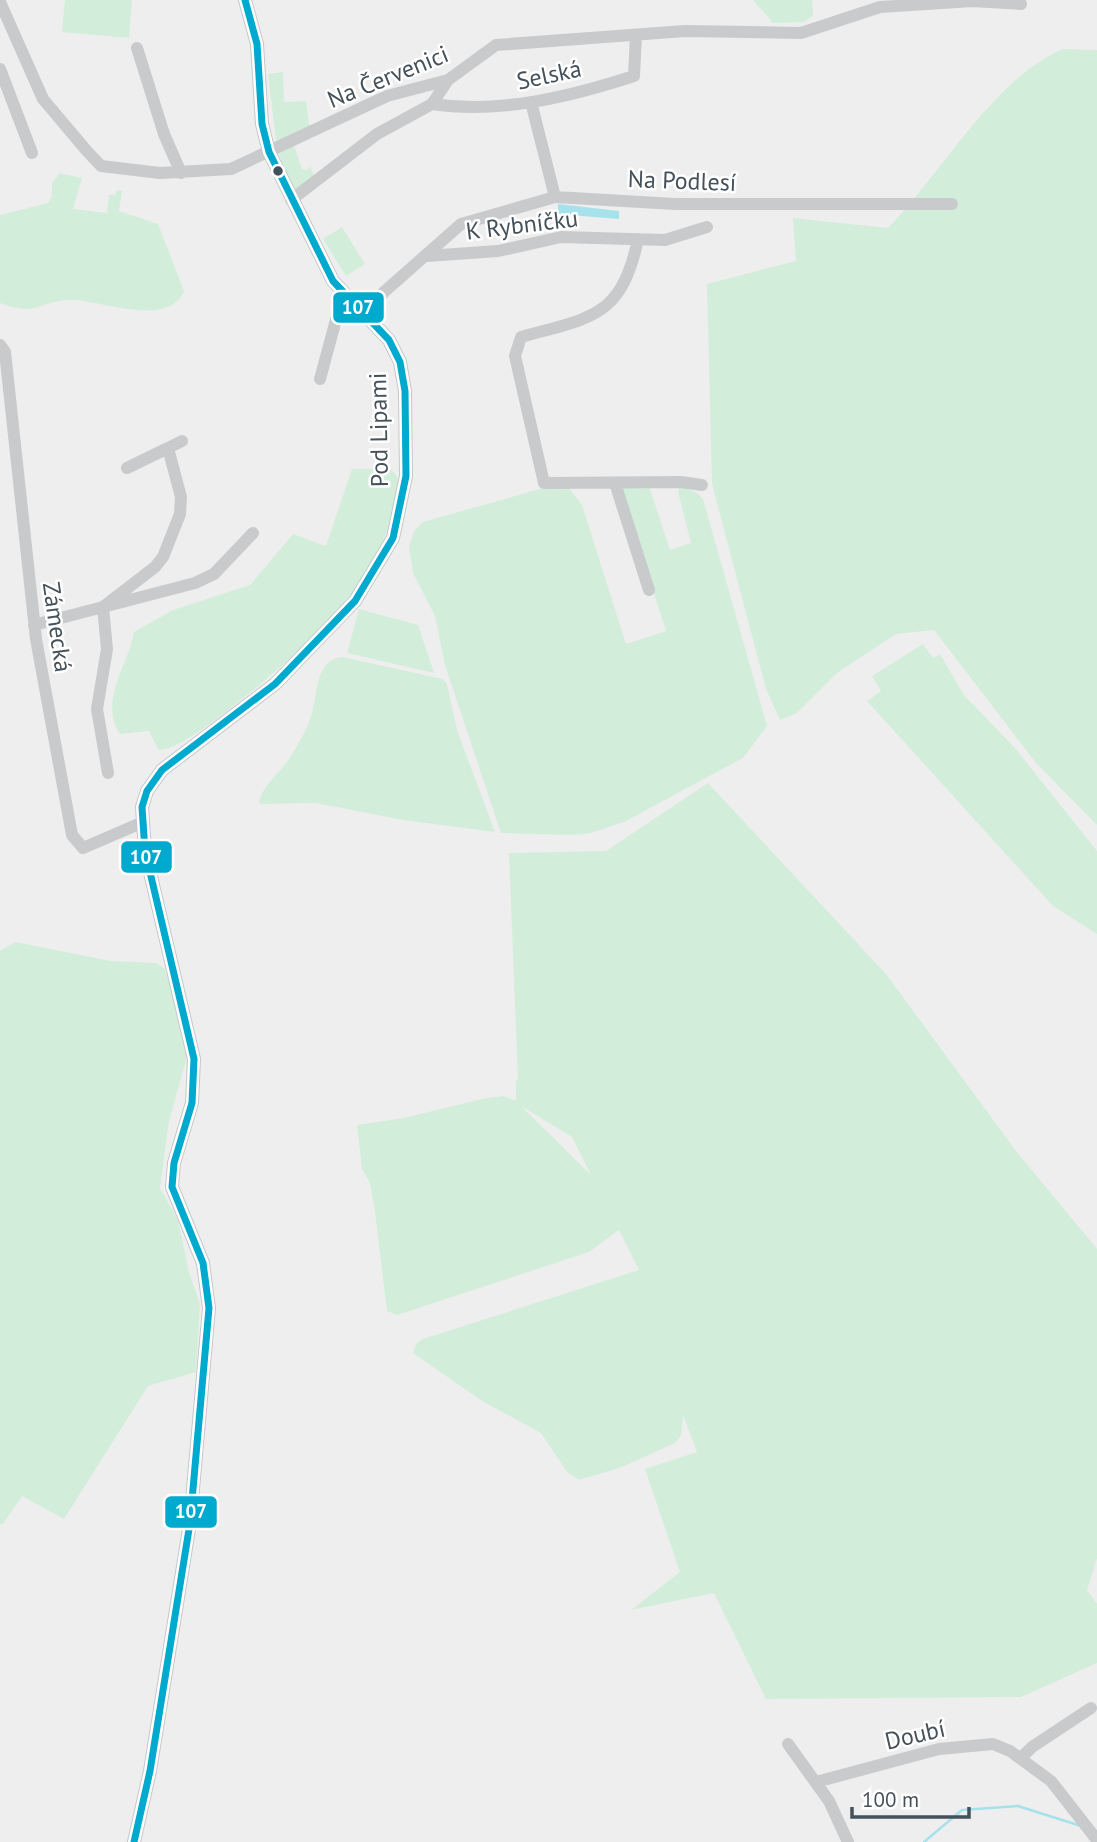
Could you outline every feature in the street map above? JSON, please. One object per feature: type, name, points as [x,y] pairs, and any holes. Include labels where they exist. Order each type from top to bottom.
[{"type":"main road","name":"Pod Lipami","points":[[141,823],[145,796],[161,772],[262,695],[318,643],[365,588],[393,538],[406,476],[404,377],[394,347],[333,281],[269,152],[262,124],[257,44],[245,0]]},
{"type":"main road","points":[[134,1842],[150,1771],[190,1523],[209,1308],[203,1264],[172,1187],[174,1163],[192,1103],[194,1059],[141,823]]},
{"type":"street","name":"Na Červenici","points":[[269,152],[387,96],[448,80],[496,45],[685,31],[801,33],[880,7],[973,1],[1021,4]]},
{"type":"street","points":[[0,2],[43,99],[101,166],[130,171],[181,173],[226,170],[269,152]]},
{"type":"street","name":"Selská","points":[[432,104],[486,108],[531,102],[634,76],[636,35]]},
{"type":"street","points":[[137,48],[164,134],[181,173]]},
{"type":"street","points":[[0,68],[32,153]]},
{"type":"street","points":[[291,200],[377,134],[432,104],[448,80]]},
{"type":"street","points":[[531,102],[555,197]]},
{"type":"street","name":"Na Podlesí","points":[[427,256],[461,224],[555,197],[675,204],[952,204]]},
{"type":"street","name":"K Rybníčku","points":[[427,256],[498,251],[561,237],[665,240],[707,227]]},
{"type":"street","points":[[638,239],[632,269],[614,301],[589,317],[521,337],[515,356],[544,483],[681,482],[702,485]]},
{"type":"street","points":[[365,316],[384,292],[427,256]]},
{"type":"street","points":[[320,379],[337,316],[347,299]]},
{"type":"street","name":"Zámecká","points":[[0,345],[5,352],[34,625],[72,835],[83,848],[141,823]]},
{"type":"street","points":[[127,468],[182,441]]},
{"type":"street","points":[[103,607],[155,567],[163,557],[180,513],[181,498],[168,448]]},
{"type":"street","points":[[615,483],[649,590]]},
{"type":"street","points":[[34,625],[195,583],[214,574],[253,533]]},
{"type":"street","points":[[103,607],[107,649],[97,709],[108,773]]},
{"type":"street","points":[[1021,1758],[1032,1747],[1091,1708]]},
{"type":"street","points":[[788,1744],[816,1782],[848,1842]]},
{"type":"street","name":"Doubí","points":[[816,1782],[925,1752],[993,1744],[1021,1758],[1056,1786],[1078,1819],[1097,1840]]},
{"type":"green space","points":[[65,0],[132,0],[129,38],[62,32]]},
{"type":"green space","points":[[753,0],[812,0],[813,16],[804,22],[773,23]]},
{"type":"green space","points":[[1063,49],[1097,50],[1097,825],[1036,763],[934,630],[896,634],[837,673],[797,713],[780,720],[766,689],[712,484],[707,284],[796,261],[793,218],[888,228],[991,104],[1038,63]]},
{"type":"green space","points":[[283,72],[284,102],[306,101],[310,132],[277,148],[268,74]]},
{"type":"green space","points":[[293,142],[302,169],[307,170],[310,166],[315,178],[295,192],[277,150]]},
{"type":"green space","points":[[60,173],[82,178],[73,209],[107,213],[109,195],[115,195],[117,190],[122,191],[119,211],[158,224],[184,291],[176,302],[165,308],[150,310],[73,300],[24,309],[0,303],[0,215],[48,203],[52,196],[52,183]]},
{"type":"green space","points":[[342,227],[365,264],[346,276],[323,239]]},
{"type":"green space","points":[[352,469],[390,469],[397,477],[399,486],[382,545],[348,602],[286,662],[195,734],[172,747],[158,749],[149,731],[120,734],[114,721],[113,696],[134,632],[173,610],[250,585],[293,534],[326,546]]},
{"type":"green space","points":[[620,486],[649,486],[670,550],[691,543],[678,492],[680,486],[697,493],[703,499],[767,726],[743,758],[624,822],[591,833],[570,835],[501,833],[445,665],[435,616],[413,573],[409,547],[414,531],[423,522],[540,489],[568,487],[582,505],[626,644],[666,631]]},
{"type":"green space","points":[[359,609],[418,625],[434,673],[347,653]]},
{"type":"green space","points":[[923,644],[933,658],[940,654],[964,695],[1015,748],[1097,851],[1097,934],[1053,906],[867,701],[881,691],[872,676]]},
{"type":"green space","points":[[342,657],[443,679],[447,684],[457,730],[495,832],[403,820],[316,803],[259,804],[263,791],[289,759],[306,729],[321,674],[332,660]]},
{"type":"green space","points":[[708,783],[886,974],[1016,1151],[1097,1249],[1097,1558],[1087,1590],[1097,1604],[1097,1663],[1021,1697],[766,1699],[714,1593],[631,1610],[680,1572],[645,1469],[697,1452],[683,1415],[681,1436],[675,1443],[622,1467],[579,1480],[567,1472],[541,1433],[482,1401],[413,1353],[416,1344],[423,1339],[639,1270],[619,1230],[589,1252],[397,1315],[387,1311],[375,1212],[370,1183],[362,1169],[357,1125],[404,1118],[486,1098],[504,1096],[516,1101],[518,1080],[509,853],[606,851]],"holes":[[[521,1106],[572,1137],[591,1175]]]},
{"type":"green space","points":[[15,942],[111,961],[156,963],[164,968],[174,994],[187,1057],[169,1121],[160,1188],[178,1220],[189,1272],[200,1304],[196,1372],[148,1386],[64,1519],[22,1496],[3,1524],[0,1524],[0,951]]},
{"type":"water","points":[[558,204],[619,211],[619,219],[558,214]]},
{"type":"waterway","points":[[924,1842],[962,1810],[1018,1806],[1081,1826]]},
{"type":"transit line","name":"107","points":[[134,1842],[150,1771],[190,1523],[209,1308],[203,1263],[172,1187],[174,1163],[192,1103],[194,1059],[145,851],[142,807],[147,791],[162,770],[275,684],[355,601],[393,538],[406,476],[405,391],[400,362],[389,340],[333,281],[269,152],[262,124],[257,44],[245,0]]}]
